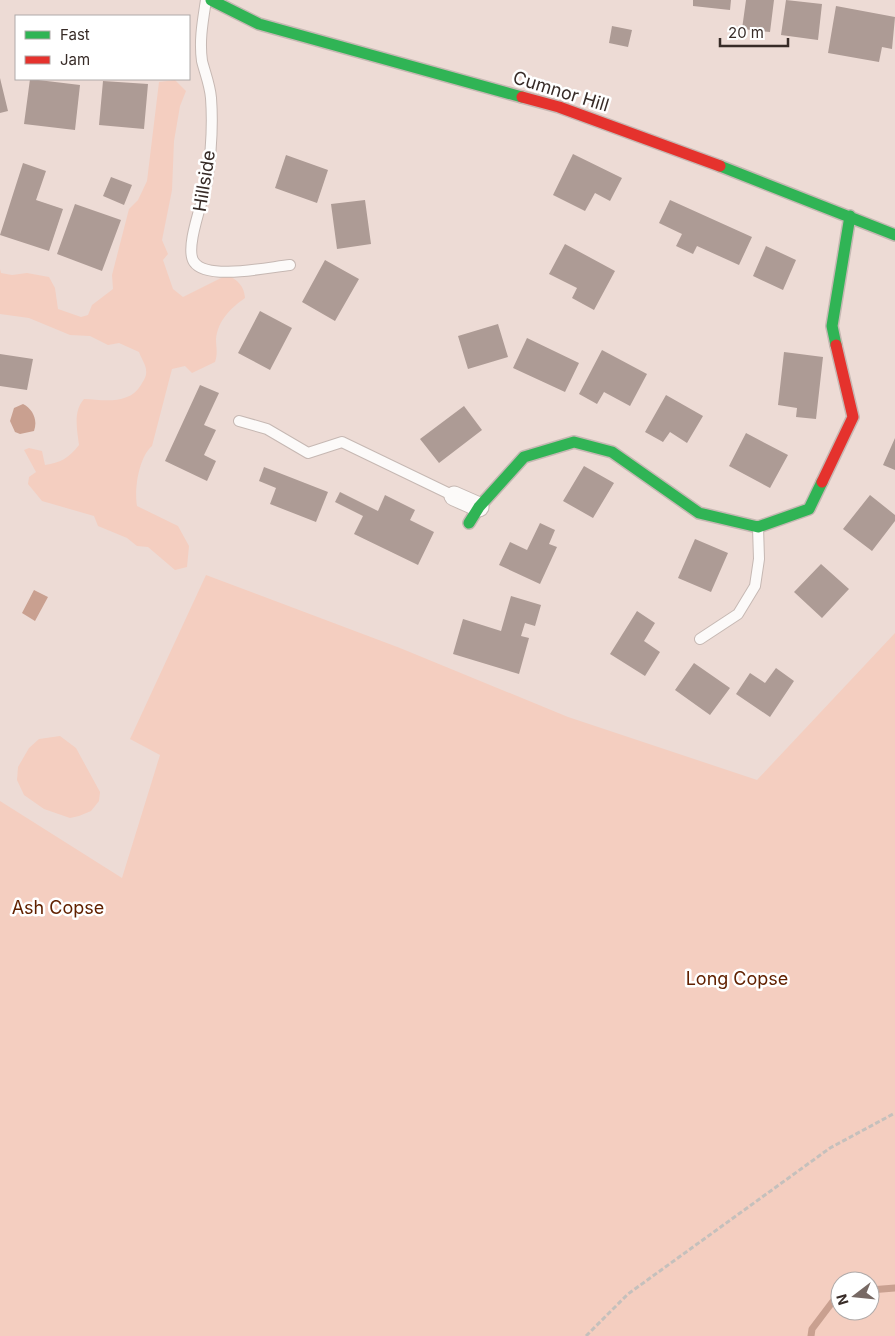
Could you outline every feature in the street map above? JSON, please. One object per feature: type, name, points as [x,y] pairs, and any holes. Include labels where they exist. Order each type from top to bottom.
[{"type":"street","name":"Cumnor Hill","points":[[211,0],[259,24],[559,106],[668,146],[895,235]]},
{"type":"street","points":[[454,496],[474,515],[524,457],[574,442],[612,452],[699,513],[758,527],[809,509],[853,416],[832,326],[850,216]]},
{"type":"lane","name":"Hillside","points":[[206,0],[201,29],[202,59],[211,96],[211,135],[207,181],[191,247],[193,262],[202,270],[218,273],[290,264]]},
{"type":"lane","points":[[239,421],[267,429],[308,453],[342,442],[454,496]]},
{"type":"lane","points":[[700,639],[738,614],[755,586],[759,559],[758,527]]},
{"type":"path","points":[[586,1336],[628,1294],[644,1282],[830,1148],[895,1112]]},
{"type":"green space","points":[[175,80],[186,91],[180,106],[174,141],[172,190],[162,240],[168,254],[163,260],[173,289],[183,297],[227,275],[240,284],[245,298],[230,310],[219,326],[216,339],[217,353],[215,362],[192,373],[185,366],[172,369],[152,446],[147,451],[138,474],[137,506],[178,526],[189,546],[187,567],[175,570],[148,547],[137,546],[127,538],[98,526],[94,516],[42,501],[28,484],[29,477],[36,472],[24,450],[29,448],[42,451],[45,465],[68,457],[79,445],[77,415],[84,399],[116,400],[130,396],[145,378],[146,368],[139,352],[119,343],[108,345],[90,336],[70,335],[29,318],[0,314],[0,269],[1,273],[12,275],[27,273],[49,277],[55,288],[58,309],[81,317],[88,315],[92,305],[113,289],[112,275],[129,209],[138,200],[147,181],[159,82]]},
{"type":"green space","points":[[206,575],[400,648],[568,717],[757,780],[895,633],[895,1336],[0,1336],[0,801],[122,878],[160,755],[130,739]]},
{"type":"green space","points":[[60,736],[76,748],[100,792],[99,801],[91,811],[70,818],[44,809],[24,795],[17,780],[18,767],[29,748],[39,739]]},
{"type":"shaded area","points":[[23,404],[34,415],[35,427],[34,431],[20,434],[15,432],[10,421],[14,408]]},
{"type":"shaded area","points":[[34,590],[48,597],[35,621],[22,613]]},
{"type":"building","points":[[693,0],[731,0],[730,10],[693,6]]},
{"type":"building","points":[[746,0],[774,0],[770,32],[742,29]]},
{"type":"building","points":[[786,0],[822,4],[818,40],[781,35]]},
{"type":"building","points":[[836,6],[895,17],[892,49],[882,47],[879,62],[828,53]]},
{"type":"building","points":[[612,26],[632,30],[628,47],[609,43]]},
{"type":"building","points":[[0,78],[8,111],[0,113]]},
{"type":"building","points":[[30,80],[80,85],[75,130],[24,124]]},
{"type":"building","points":[[103,81],[148,84],[144,129],[99,125]]},
{"type":"building","points":[[573,154],[622,178],[610,201],[595,193],[585,211],[553,195]]},
{"type":"building","points":[[286,155],[328,170],[317,203],[275,188]]},
{"type":"building","points":[[23,163],[46,171],[36,200],[63,209],[49,251],[0,235]]},
{"type":"building","points":[[111,177],[132,185],[124,205],[103,196]]},
{"type":"building","points":[[365,200],[371,244],[337,249],[331,204]]},
{"type":"building","points":[[670,200],[752,237],[739,265],[697,246],[693,254],[676,246],[682,234],[659,223]]},
{"type":"building","points":[[75,204],[121,220],[102,271],[57,254]]},
{"type":"building","points":[[565,244],[615,271],[594,310],[572,298],[577,288],[549,274]]},
{"type":"building","points":[[766,246],[796,260],[783,290],[753,276]]},
{"type":"building","points":[[325,260],[359,279],[335,321],[302,302]]},
{"type":"building","points":[[260,311],[292,328],[270,370],[238,353]]},
{"type":"building","points":[[498,324],[508,357],[468,369],[458,336]]},
{"type":"building","points":[[527,338],[579,363],[565,392],[513,368]]},
{"type":"building","points":[[602,350],[647,374],[630,406],[604,392],[597,404],[579,394]]},
{"type":"building","points":[[784,352],[823,357],[816,419],[796,417],[797,408],[778,405]]},
{"type":"building","points":[[0,354],[33,359],[27,390],[0,386]]},
{"type":"building","points":[[200,385],[219,393],[204,425],[216,430],[204,455],[216,461],[207,481],[165,461]]},
{"type":"building","points":[[666,395],[703,416],[687,443],[670,432],[663,442],[645,432]]},
{"type":"building","points":[[464,406],[482,430],[439,463],[420,439]]},
{"type":"building","points":[[746,433],[788,455],[770,488],[729,466]]},
{"type":"building","points":[[895,438],[895,470],[883,465]]},
{"type":"building","points":[[584,466],[614,483],[593,518],[563,501]]},
{"type":"building","points":[[264,467],[328,492],[316,522],[270,504],[276,488],[259,481]]},
{"type":"building","points":[[340,492],[378,511],[385,495],[415,510],[410,520],[434,532],[418,565],[354,534],[363,516],[335,502]]},
{"type":"building","points":[[870,495],[895,515],[895,521],[872,551],[843,529]]},
{"type":"building","points":[[540,523],[555,530],[549,544],[557,547],[540,584],[499,565],[510,542],[527,550]]},
{"type":"building","points":[[695,539],[728,553],[711,592],[678,578]]},
{"type":"building","points":[[821,564],[849,589],[822,618],[794,592]]},
{"type":"building","points":[[511,596],[541,605],[535,626],[525,623],[521,636],[529,638],[519,674],[453,654],[463,619],[501,631]]},
{"type":"building","points":[[637,611],[655,623],[644,641],[660,652],[645,676],[610,654]]},
{"type":"building","points":[[694,663],[730,688],[710,715],[675,690]]},
{"type":"building","points":[[776,668],[794,681],[770,717],[736,694],[750,673],[765,683]]},
{"type":"waterway","points":[[880,1289],[895,1288]]},
{"type":"waterway","points":[[811,1336],[812,1329],[830,1305]]},
{"type":"traffic: fast","points":[[211,0],[259,24],[522,97]]},
{"type":"traffic: fast","points":[[720,166],[895,235]]},
{"type":"traffic: fast","points":[[836,345],[832,326],[850,216]]},
{"type":"traffic: fast","points":[[469,523],[479,507],[524,457],[574,442],[612,452],[699,513],[758,527],[809,509],[822,482]]},
{"type":"traffic: jam","points":[[522,97],[559,107],[720,166]]},
{"type":"traffic: jam","points":[[822,482],[853,417],[836,345]]},
{"type":"park label","name":"Ash Copse","points":[[58,907]]},
{"type":"park label","name":"Long Copse","points":[[737,978]]}]
